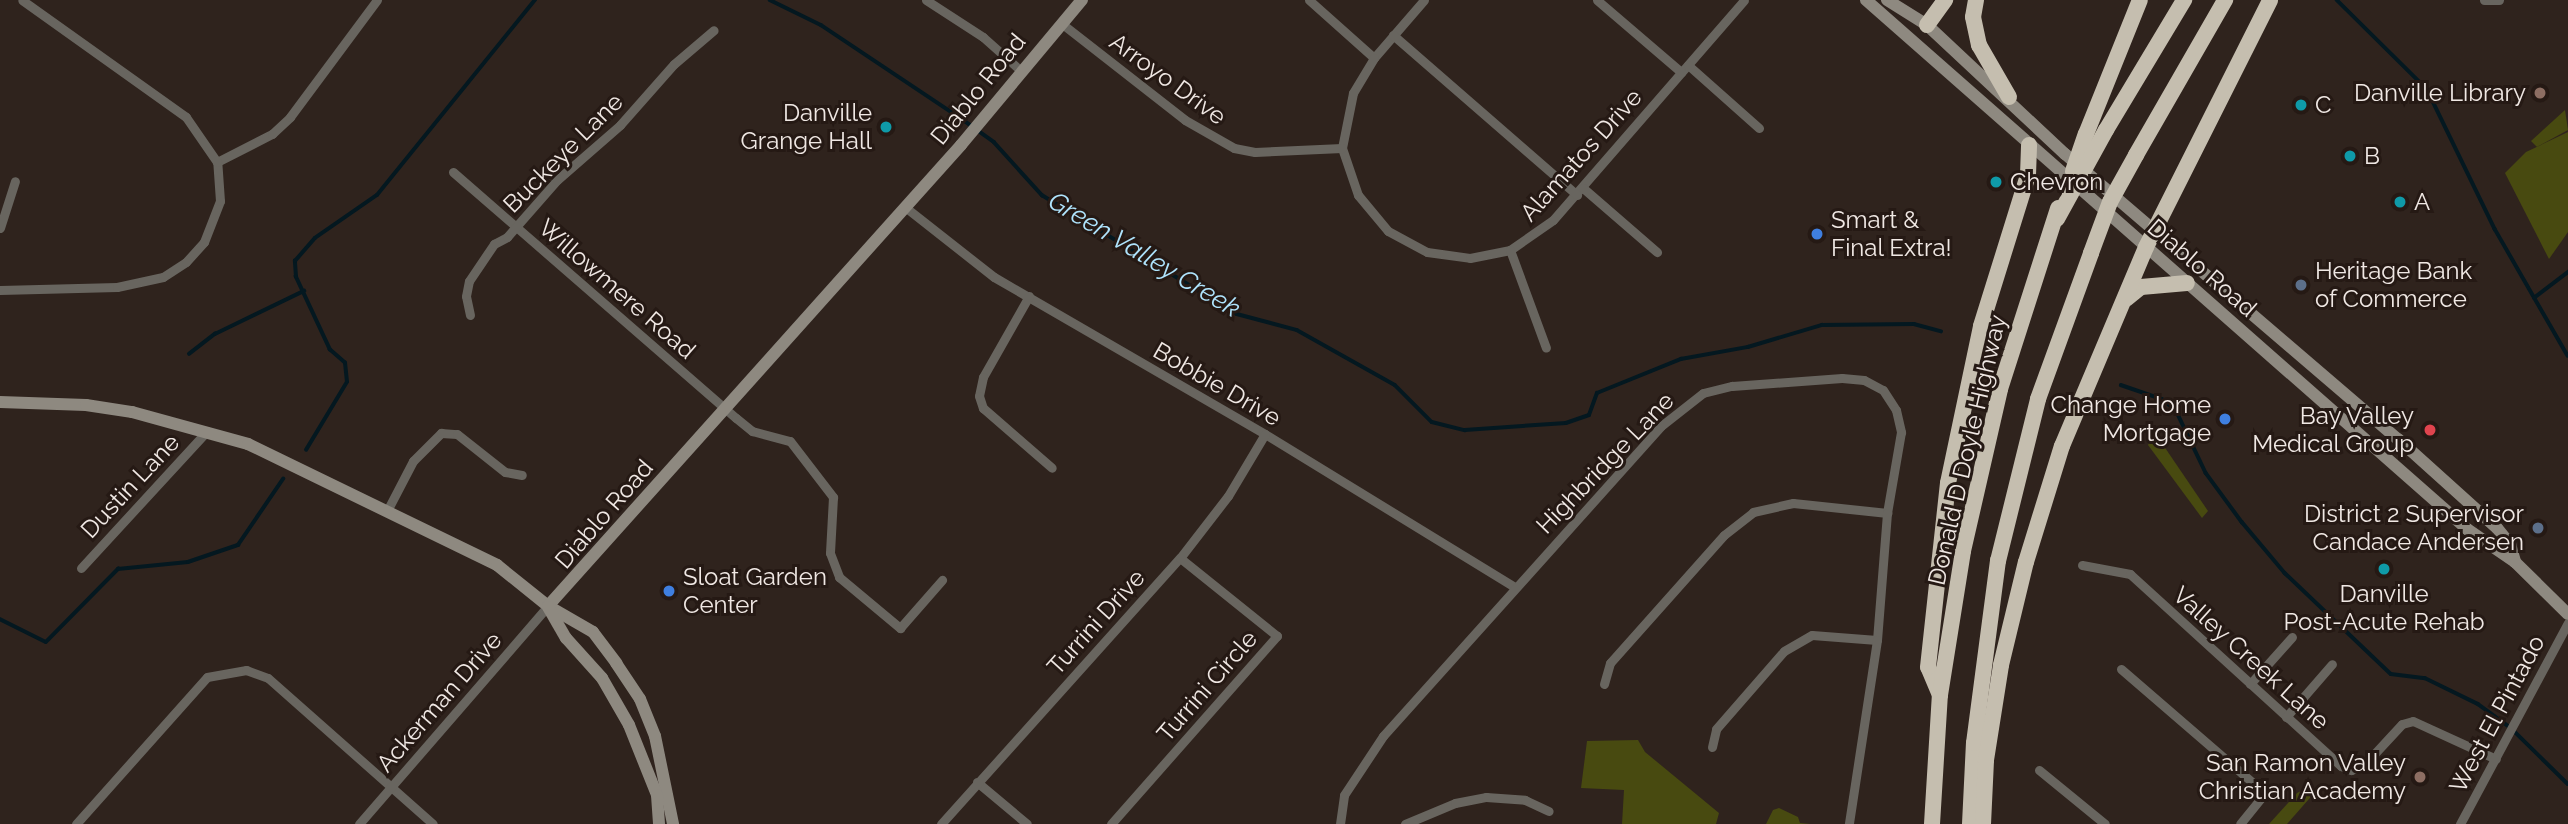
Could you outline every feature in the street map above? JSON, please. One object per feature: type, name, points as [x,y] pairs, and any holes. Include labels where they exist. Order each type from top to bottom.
[{"type":"highway","points":[[1927,25],[1945,0]]},
{"type":"highway","points":[[1976,0],[1973,17],[1979,45],[2009,97]]},
{"type":"highway","points":[[2057,219],[2059,202],[2140,0]]},
{"type":"highway","name":"Donald D Doyle Highway","points":[[1932,824],[1940,695],[1963,551],[2000,389],[2057,219],[2106,130],[2184,0]]},
{"type":"highway","points":[[1970,824],[1975,729],[1998,561],[2038,399],[2110,202],[2225,0]]},
{"type":"highway","points":[[1983,824],[1993,714],[2026,562],[2062,446],[2146,247],[2269,2]]},
{"type":"highway","points":[[1940,695],[1928,667],[1948,483],[1981,326],[2028,175],[2029,145]]},
{"type":"highway","points":[[2124,301],[2141,287],[2187,283]]},
{"type":"street","points":[[0,290],[117,287],[163,277],[186,262],[214,223],[220,201],[217,162],[186,117],[22,0]]},
{"type":"street","points":[[217,162],[272,134],[290,117],[377,0]]},
{"type":"street","points":[[926,0],[983,37],[1020,70]]},
{"type":"street","name":"Diablo Road","points":[[548,606],[961,145],[1020,70],[1082,0]]},
{"type":"street","points":[[1309,0],[1374,58]]},
{"type":"street","points":[[1342,148],[1353,93],[1374,58],[1424,0]]},
{"type":"street","points":[[1597,0],[1759,128]]},
{"type":"street","name":"Alamatos Drive","points":[[1342,148],[1358,195],[1374,217],[1405,243],[1427,252],[1470,258],[1510,250],[1532,238],[1580,192],[1744,0]]},
{"type":"street","name":"Diablo Road","points":[[1866,0],[2467,528],[2515,562],[2568,614]]},
{"type":"street","name":"Diablo Road","points":[[1887,0],[1927,25],[2009,97],[2065,154],[2156,229],[2497,528],[2510,544],[2515,562]]},
{"type":"street","points":[[2484,0],[2499,0]]},
{"type":"street","name":"Arroyo Drive","points":[[1061,23],[1185,120],[1234,148],[1255,152],[1342,148]]},
{"type":"street","points":[[1916,42],[1927,25]]},
{"type":"street","name":"Buckeye Lane","points":[[470,315],[468,281],[494,244],[516,226],[557,180],[620,125],[674,64],[713,30]]},
{"type":"street","points":[[1393,35],[1580,192],[1657,252]]},
{"type":"street","name":"Willowmere Road","points":[[453,172],[752,431],[790,441],[814,467],[833,497],[830,553],[839,577],[900,628],[942,580]]},
{"type":"street","points":[[0,228],[15,181]]},
{"type":"street","name":"Bobbie Drive","points":[[905,207],[960,254],[1265,434],[1515,587]]},
{"type":"street","points":[[1510,250],[1546,348]]},
{"type":"street","points":[[1029,296],[983,377],[979,396],[983,408],[1052,468]]},
{"type":"street","name":"Highbridge Lane","points":[[1340,824],[1344,795],[1383,736],[1661,426],[1703,393],[1732,386],[1842,378],[1864,380],[1883,390],[1896,410],[1901,432],[1886,513],[1878,640],[1849,824]]},
{"type":"street","points":[[0,402],[86,405],[207,431],[248,444],[388,509],[486,559],[548,606],[593,632],[640,699],[664,765],[673,824]]},
{"type":"street","name":"Dustin Lane","points":[[81,568],[207,431]]},
{"type":"street","points":[[388,509],[413,461],[442,433],[457,434],[505,472],[522,475]]},
{"type":"street","name":"Turrini Drive","points":[[941,824],[1180,558],[1228,496],[1265,434]]},
{"type":"street","points":[[1604,684],[1610,663],[1724,535],[1753,512],[1793,503],[1886,513]]},
{"type":"street","name":"Turrini Circle","points":[[1111,824],[1277,636],[1180,558]]},
{"type":"street","name":"Valley Creek Lane","points":[[2082,565],[2130,574],[2341,766],[2351,769],[2364,765],[2402,724],[2413,721],[2498,756]]},
{"type":"street","points":[[548,606],[566,638],[601,678],[629,725],[657,794],[659,824]]},
{"type":"street","name":"Ackerman Drive","points":[[359,824],[548,606]]},
{"type":"street","name":"West El Pintado","points":[[2460,824],[2568,623]]},
{"type":"street","points":[[1712,747],[1716,729],[1784,651],[1812,635],[1878,640]]},
{"type":"street","points":[[2250,684],[2292,637]]},
{"type":"street","points":[[2286,716],[2332,664]]},
{"type":"street","points":[[2121,669],[2262,790],[2261,798],[2240,824]]},
{"type":"street","points":[[76,824],[192,691],[207,677],[225,670],[246,670],[268,678],[433,824]]},
{"type":"street","points":[[2039,770],[2105,824]]},
{"type":"street","points":[[977,782],[1027,824]]},
{"type":"street","points":[[1405,824],[1455,803],[1486,797],[1525,800],[1549,811]]},
{"type":"shaded area","points":[[2565,110],[2568,130],[2537,147],[2531,141]]},
{"type":"shaded area","points":[[2568,132],[2568,232],[2549,259],[2505,173],[2526,152]]},
{"type":"shaded area","points":[[2155,433],[2208,511],[2202,518],[2148,445]]},
{"type":"shaded area","points":[[1638,740],[1645,752],[1719,813],[1716,824],[1622,824],[1624,790],[1581,788],[1587,741]]},
{"type":"shaded area","points":[[2311,786],[2316,791],[2287,824],[2269,824],[2297,793]]},
{"type":"shaded area","points":[[1779,808],[1798,817],[1800,823],[1810,824],[1766,824],[1773,810]]},
{"type":"waterway","name":"Green Valley Creek","points":[[306,450],[347,382],[345,363],[330,350],[296,277],[295,261],[315,238],[377,195],[535,0]]},
{"type":"waterway","name":"Green Valley Creek","points":[[770,0],[821,25],[994,142],[1042,195],[1237,314],[1297,330],[1395,385],[1432,422],[1465,430],[1566,423],[1589,415],[1597,393],[1681,359],[1748,347],[1822,325],[1914,324],[1941,331]]},
{"type":"waterway","points":[[2337,0],[2427,89],[2495,229],[2568,356]]},
{"type":"waterway","points":[[2534,298],[2568,272]]},
{"type":"waterway","points":[[189,354],[215,334],[304,291]]},
{"type":"waterway","name":"Green Valley Creek","points":[[2121,385],[2162,399],[2176,410],[2206,473],[2242,522],[2285,573],[2391,674],[2425,678],[2478,704],[2510,727],[2568,784]]},
{"type":"waterway","name":"Green Valley Creek","points":[[0,619],[46,642],[118,569],[188,562],[238,545],[283,479]]},
{"type":"place","name":"Danville Library","points":[[2540,93]]},
{"type":"place","name":"C","points":[[2301,105]]},
{"type":"place","name":"Danville Grange Hall","points":[[886,127]]},
{"type":"place","name":"B","points":[[2350,156]]},
{"type":"place","name":"Chevron","points":[[1996,182]]},
{"type":"place","name":"A","points":[[2400,202]]},
{"type":"place","name":"Smart & Final Extra!","points":[[1817,234]]},
{"type":"place","name":"Heritage Bank of Commerce","points":[[2301,285]]},
{"type":"place","name":"Change Home Mortgage","points":[[2225,419]]},
{"type":"place","name":"Bay Valley Medical Group","points":[[2430,430]]},
{"type":"place","name":"District 2 Supervisor Candace Andersen","points":[[2538,528]]},
{"type":"place","name":"Danville Post-Acute Rehab","points":[[2384,569]]},
{"type":"place","name":"Sloat Garden Center","points":[[669,591]]},
{"type":"place","name":"San Ramon Valley Christian Academy","points":[[2420,777]]}]
